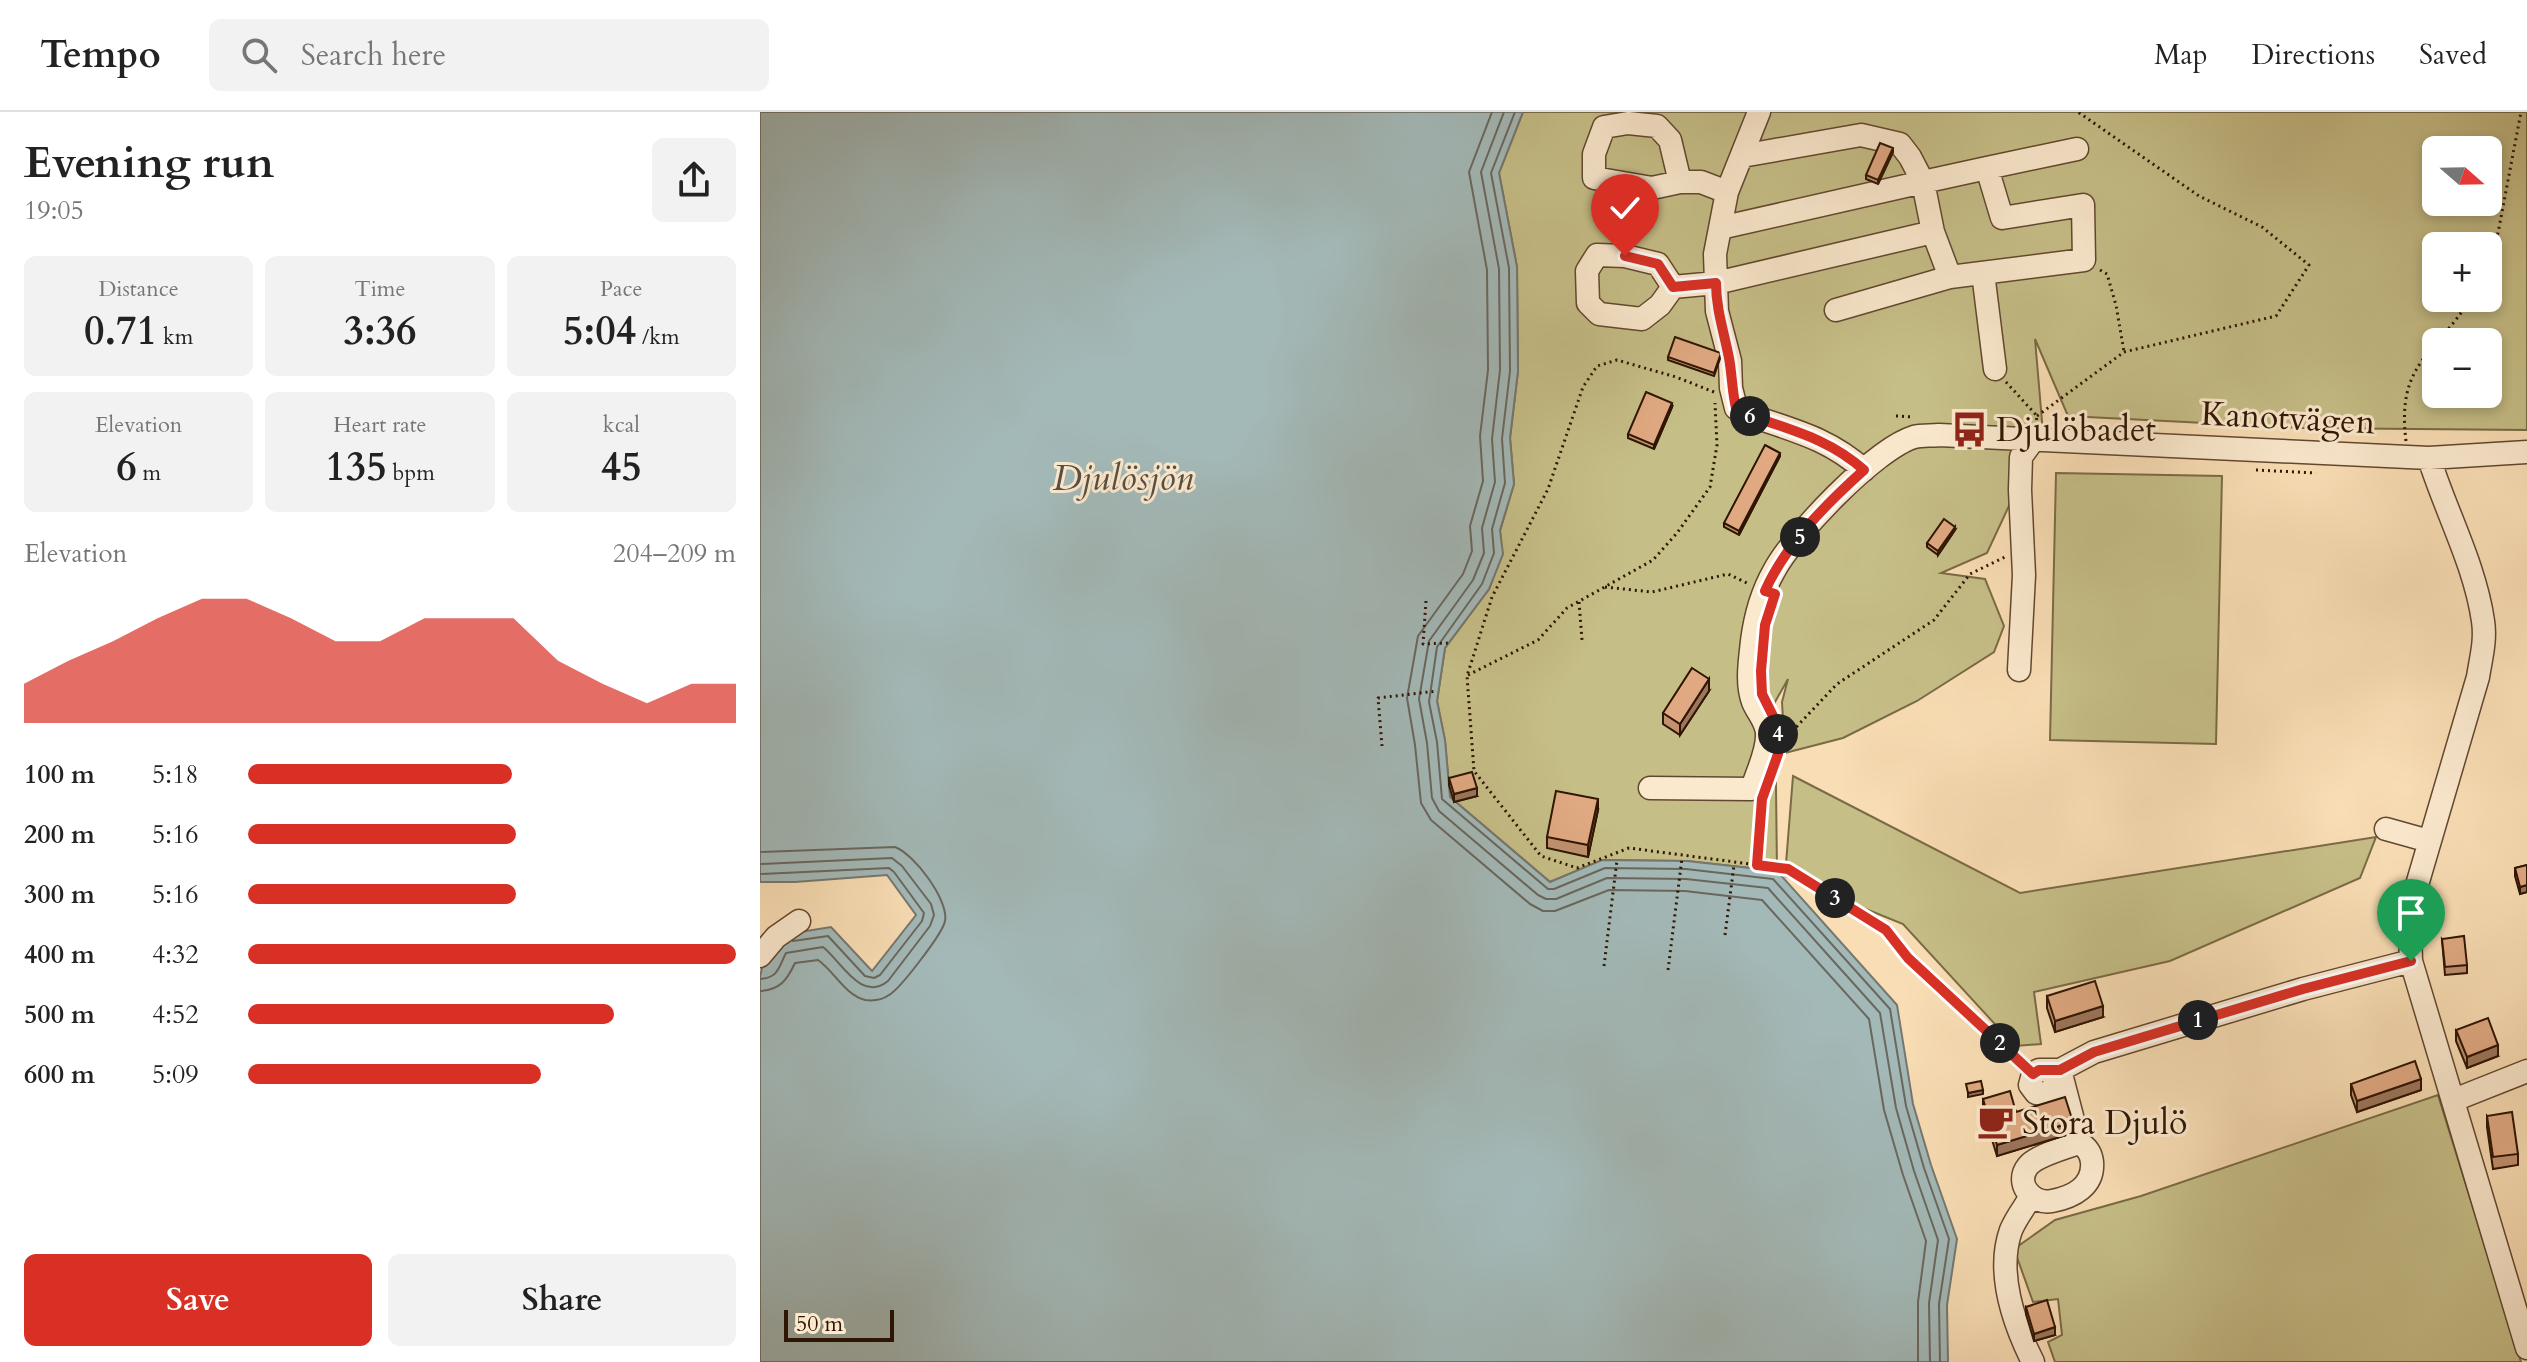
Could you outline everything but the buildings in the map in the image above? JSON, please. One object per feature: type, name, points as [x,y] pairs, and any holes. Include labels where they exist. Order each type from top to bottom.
[{"type":"street","points":[[1759,112],[1727,192],[1715,254],[1717,311],[1730,361],[1724,394],[1746,414],[1817,438],[1864,470]]},
{"type":"street","points":[[1742,156],[1861,135],[1900,144],[1923,182],[1933,232],[1950,277]]},
{"type":"street","points":[[1720,228],[2077,149]]},
{"type":"street","points":[[1836,310],[1950,277],[2084,260],[2083,205],[2002,218],[1987,168]]},
{"type":"street","points":[[1680,182],[1701,182],[1727,192]]},
{"type":"street","points":[[1673,287],[1716,283],[1933,232]]},
{"type":"street","points":[[1983,273],[1995,369]]},
{"type":"street","name":"Kanotvägen","points":[[1650,788],[1752,789],[1767,738],[1765,723],[1754,703],[1749,683],[1752,638],[1774,571],[1839,492],[1864,470],[1915,437],[1939,435],[2419,457],[2527,452]]},
{"type":"street","points":[[2019,670],[2024,575],[2021,457],[2034,439]]},
{"type":"street","points":[[2419,457],[2441,496],[2472,574],[2483,622],[2484,645],[2478,677],[2417,885],[2411,961],[2527,1348]]},
{"type":"street","points":[[2386,829],[2429,841]]},
{"type":"street","points":[[760,956],[776,937],[799,921]]},
{"type":"street","points":[[2033,1074],[2039,1070],[2060,1070],[2094,1052],[2318,985],[2411,961]]},
{"type":"street","points":[[2060,1070],[2079,1143]]},
{"type":"street","points":[[2454,1100],[2527,1071]]},
{"type":"street","points":[[2079,1143],[2086,1146],[2092,1159],[2091,1177],[2087,1184],[2075,1193],[2052,1201],[2030,1198],[2024,1178],[2028,1166],[2079,1143]]},
{"type":"street","points":[[2030,1198],[2011,1230],[2006,1252],[2006,1279],[2015,1319],[2033,1362]]},
{"type":"path","points":[[2034,439],[2037,416],[2124,352],[2276,316],[2309,265],[2262,227],[2199,196],[2078,112]]},
{"type":"path","points":[[2498,232],[2521,112]]},
{"type":"path","points":[[2084,260],[2107,274],[2124,352]]},
{"type":"path","points":[[2419,457],[2405,416],[2410,381],[2420,360],[2459,312]]},
{"type":"path","points":[[1467,676],[1538,640],[1567,608],[1653,560],[1710,487],[1724,394],[1617,360],[1597,366],[1583,387],[1548,489],[1492,597],[1467,676],[1474,771],[1541,856],[1577,868],[1629,848],[1788,869],[1886,930],[1908,958],[2033,1074]]},
{"type":"path","points":[[1995,369],[2037,416]]},
{"type":"path","points":[[2249,469],[2318,473]]},
{"type":"path","points":[[1778,734],[1778,746],[1837,684],[1934,620],[1970,574],[2022,549]]},
{"type":"path","points":[[1605,587],[1652,592],[1728,574],[1765,591]]},
{"type":"path","points":[[1426,601],[1423,644],[1450,643]]},
{"type":"path","points":[[1579,602],[1582,640]]},
{"type":"path","points":[[1382,746],[1378,698],[1437,691]]},
{"type":"path","points":[[1757,865],[1762,799]]},
{"type":"path","points":[[1668,970],[1682,858]]},
{"type":"path","points":[[1604,966],[1617,860]]},
{"type":"path","points":[[1725,935],[1734,865]]},
{"type":"shaded area","points":[[1523,112],[2527,112],[2527,430],[2303,428],[2068,416],[2035,339],[2043,433],[1987,553],[1941,573],[1985,579],[2004,626],[1994,652],[1917,701],[1843,738],[1785,753],[1782,702],[1788,679],[1775,702],[1777,871],[1687,861],[1603,860],[1550,882],[1450,797],[1445,741],[1437,701],[1445,648],[1489,589],[1502,554],[1500,531],[1514,484],[1510,438],[1518,371],[1517,267],[1499,173]]},
{"type":"shaded area","points":[[2056,473],[2222,476],[2216,744],[2050,740]]},
{"type":"shaded area","points":[[1793,776],[2020,893],[2376,837],[2360,878],[2170,961],[2034,992],[2041,1044],[2015,1046],[1903,924],[1785,876]]},
{"type":"shaded area","points":[[2438,1095],[2521,1362],[2055,1362],[2048,1342],[2062,1335],[2058,1299],[2033,1302],[2014,1249],[2055,1220],[2141,1196]]},
{"type":"water","name":"Djulösjön","points":[[760,112],[1523,112],[1499,173],[1517,267],[1518,371],[1510,438],[1514,484],[1500,530],[1503,554],[1489,589],[1445,648],[1437,701],[1445,740],[1450,797],[1550,882],[1602,860],[1687,861],[1777,871],[1897,1005],[1913,1104],[1957,1239],[1947,1305],[1948,1362],[760,1362],[760,977],[769,937],[831,927],[872,971],[916,915],[887,875],[760,882]]},
{"type":"place","name":"Djulöbadet","points":[[1970,429]]},
{"type":"place","name":"Stora Djulö","points":[[1996,1122]]},
{"type":"route","points":[[1625,256],[1658,264],[1673,287],[1716,283],[1717,311],[1730,361],[1731,388],[1736,408],[1828,443],[1864,470],[1839,492],[1791,547],[1774,571],[1765,591],[1775,594],[1763,639],[1762,694],[1777,724],[1778,754],[1762,799],[1757,865],[1788,869],[1886,930],[1908,958],[2033,1074],[2039,1070],[2060,1070],[2094,1052],[2303,989],[2411,961]]}]
